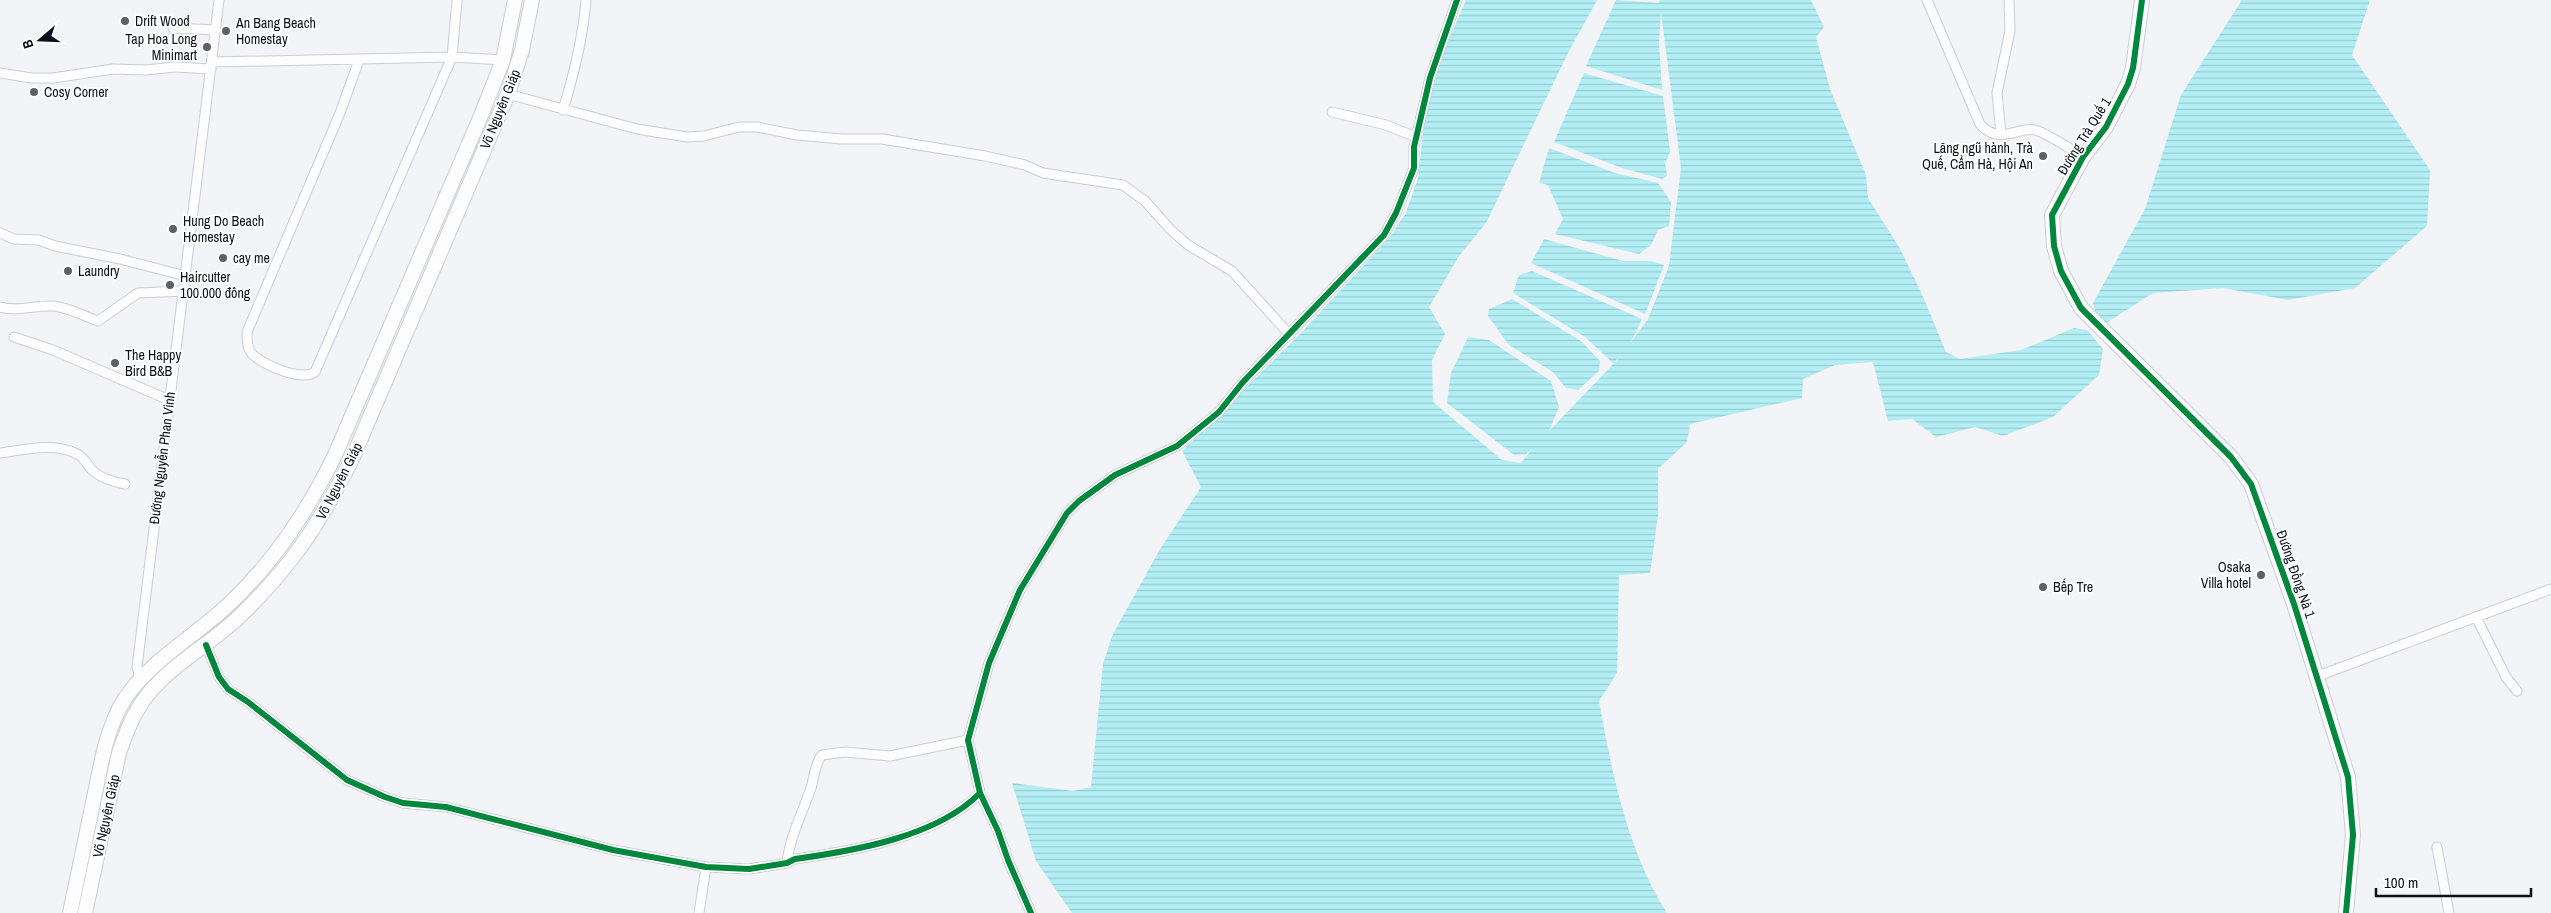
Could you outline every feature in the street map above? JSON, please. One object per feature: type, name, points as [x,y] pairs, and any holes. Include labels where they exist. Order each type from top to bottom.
[{"type":"main road","name":"Võ Nguyên Giáp","points":[[70,913],[104,748],[123,701],[140,679],[231,602],[294,530],[314,498],[336,456],[480,118],[503,60],[515,0]]},
{"type":"main road","name":"Võ Nguyên Giáp","points":[[85,913],[119,753],[128,727],[142,703],[155,688],[175,669],[240,617],[289,565],[325,512],[352,460],[508,94],[518,64],[532,0]]},
{"type":"main road","name":"Đường Trà Quế 1","points":[[2081,308],[2061,271],[2054,246],[2052,215],[2083,157],[2106,127],[2128,84],[2133,68],[2142,0]]},
{"type":"main road","points":[[503,60],[518,64]]},
{"type":"main road","name":"Đường Đồng Nà 1","points":[[2081,308],[2231,457],[2251,484],[2318,676],[2348,777],[2353,835],[2346,913]]},
{"type":"street","name":"Đường Nguyễn Phan Vinh","points":[[140,679],[137,667],[219,0]]},
{"type":"street","points":[[359,60],[340,113],[247,332],[248,343],[254,355],[286,372],[300,376],[315,372],[452,58],[457,0]]},
{"type":"street","points":[[563,110],[575,72],[586,0]]},
{"type":"street","points":[[1031,913],[1008,860],[998,831],[980,793],[968,740],[989,663],[1016,599],[1067,513],[1079,501],[1115,475],[1177,446],[1200,428],[1229,402],[1243,382],[1384,235],[1396,213],[1414,168],[1416,137],[1430,78],[1457,0]]},
{"type":"street","points":[[1927,0],[1980,124],[1985,130],[2001,134],[2034,130],[2083,157]]},
{"type":"street","points":[[2001,134],[1997,93],[2010,30],[2009,0]]},
{"type":"street","points":[[173,28],[216,30]]},
{"type":"street","points":[[0,73],[31,78],[52,78],[113,69],[146,70],[175,67],[359,60],[452,58],[503,60]]},
{"type":"street","points":[[508,94],[637,129],[687,137],[704,136],[739,127],[757,127],[797,135],[842,139],[882,139],[985,156],[1060,176],[1123,185],[1145,201],[1170,229],[1188,245],[1232,271],[1290,335]]},
{"type":"street","points":[[1332,112],[1386,126],[1416,137]]},
{"type":"street","points":[[0,233],[14,239],[39,240],[55,246],[120,259],[186,276]]},
{"type":"street","points":[[0,307],[13,310],[36,306],[65,308],[98,321],[138,293],[184,291]]},
{"type":"street","points":[[14,337],[169,400]]},
{"type":"street","points":[[0,453],[51,448],[65,450],[81,457],[103,478],[125,484]]},
{"type":"street","points":[[2318,676],[2551,589]]},
{"type":"street","points":[[2476,617],[2506,677],[2517,691]]},
{"type":"street","points":[[206,645],[219,677],[228,689],[261,712],[329,768],[347,780],[403,803],[446,807],[614,850],[706,867],[748,869],[853,850],[904,836],[960,810],[980,793]]},
{"type":"street","points":[[786,863],[794,829],[809,794],[818,760],[822,755],[845,752],[890,756],[968,740]]},
{"type":"street","points":[[2437,847],[2449,913]]},
{"type":"street","points":[[699,913],[706,867]]},
{"type":"water","points":[[1466,0],[1597,0],[1568,53],[1486,223],[1459,256],[1429,307],[1445,334],[1432,360],[1433,402],[1502,460],[1521,463],[1533,448],[1526,454],[1514,455],[1447,403],[1451,373],[1468,337],[1489,340],[1551,381],[1559,407],[1549,431],[1621,356],[1613,363],[1585,337],[1513,293],[1519,275],[1532,271],[1642,319],[1631,342],[1648,319],[1669,266],[1681,168],[1661,12],[1659,43],[1662,90],[1586,66],[1616,0],[1659,3],[1660,0],[1811,0],[1824,27],[1816,37],[1830,89],[1866,175],[1868,198],[1899,247],[1921,292],[1946,352],[1960,359],[2021,350],[2074,328],[2087,330],[2103,349],[2099,375],[2053,417],[2003,436],[1975,427],[1936,437],[1912,419],[1888,421],[1873,362],[1835,365],[1803,379],[1802,398],[1690,424],[1687,442],[1658,469],[1658,515],[1650,573],[1619,575],[1617,673],[1599,701],[1609,756],[1631,837],[1653,889],[1667,913],[1072,913],[1036,861],[1012,783],[1073,791],[1091,787],[1103,664],[1113,634],[1160,549],[1201,487],[1182,451],[1299,335],[1389,238],[1406,213],[1418,178],[1426,107],[1443,53]]},
{"type":"water","points":[[2242,0],[2370,0],[2352,55],[2430,170],[2427,226],[2355,288],[2288,300],[2223,288],[2153,293],[2100,327],[2093,303],[2145,209],[2181,95]]},
{"type":"water","points":[[1584,73],[1663,96],[1670,152],[1665,163],[1667,176],[1662,179],[1622,168],[1554,142]]},
{"type":"water","points":[[1549,148],[1615,173],[1658,183],[1671,202],[1669,226],[1658,230],[1651,245],[1639,254],[1555,234],[1563,219],[1548,185],[1539,183]]},
{"type":"water","points":[[1544,239],[1623,261],[1651,261],[1664,265],[1645,314],[1531,263]]},
{"type":"water","points":[[1512,299],[1581,341],[1600,361],[1599,371],[1578,390],[1566,388],[1553,372],[1509,345],[1488,316],[1489,309]]},
{"type":"cycle path","points":[[1031,913],[1008,860],[998,831],[980,793],[968,740],[989,663],[1020,590],[1067,513],[1079,501],[1115,475],[1177,446],[1219,412],[1243,382],[1384,235],[1396,213],[1414,168],[1414,147],[1430,78],[1457,0]]},
{"type":"cycle path","points":[[2142,0],[2133,68],[2128,84],[2106,127],[2083,157],[2052,215],[2054,246],[2061,271],[2081,308],[2231,457],[2251,484],[2294,604],[2348,777],[2353,835],[2346,913]]},
{"type":"cycle path","points":[[206,645],[219,677],[228,689],[248,702],[347,780],[403,803],[446,807],[613,850],[706,867],[749,869],[787,863],[795,859],[842,852],[918,831],[941,821],[962,808],[980,793]]},
{"type":"place","name":"Drift Wood","points":[[125,21]]},
{"type":"place","name":"An Bang Beach Homestay","points":[[226,31]]},
{"type":"place","name":"Tap Hoa Long Minimart","points":[[207,47]]},
{"type":"place","name":"Cosy Corner","points":[[34,92]]},
{"type":"place","name":"Lăng ngũ hành, Trà Quế, Cẩm Hà, Hội An","points":[[2043,156]]},
{"type":"place","name":"Hung Do Beach Homestay","points":[[173,229]]},
{"type":"place","name":"cay me","points":[[223,258]]},
{"type":"place","name":"Laundry","points":[[68,271]]},
{"type":"place","name":"Haircutter 100.000 đông","points":[[170,285]]},
{"type":"place","name":"The Happy Bird B&B","points":[[115,363]]},
{"type":"place","name":"Osaka Villa hotel","points":[[2261,575]]},
{"type":"place","name":"Bếp Tre","points":[[2043,587]]}]
